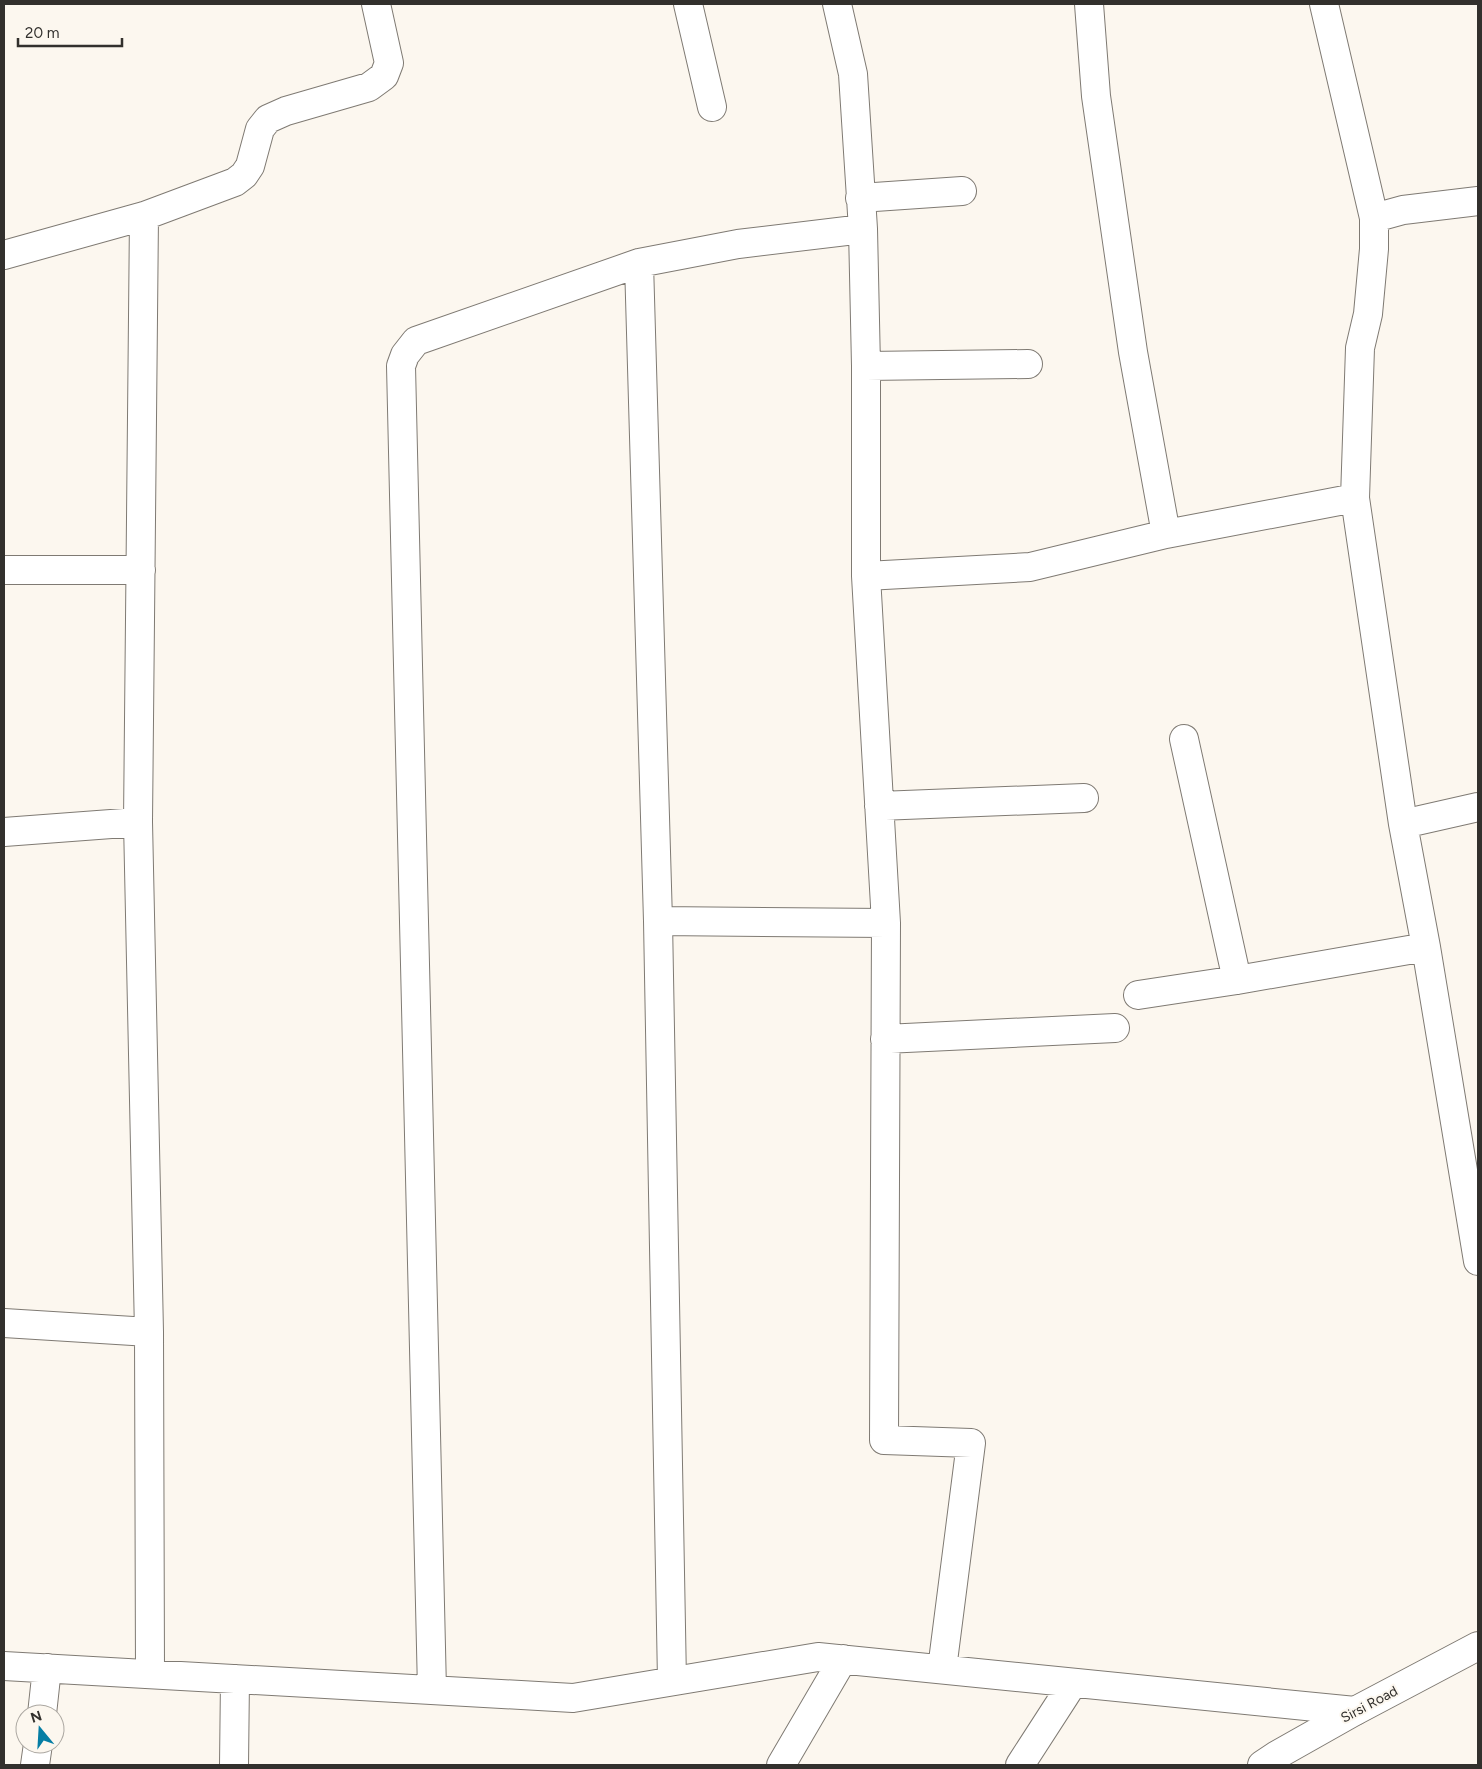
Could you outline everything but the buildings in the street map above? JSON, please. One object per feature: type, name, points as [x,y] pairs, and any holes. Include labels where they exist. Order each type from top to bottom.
[{"type":"street","points":[[4,255],[144,216],[235,182],[244,175],[250,166],[260,129],[268,119],[286,111],[369,87],[384,76],[389,63],[376,4]]},
{"type":"street","points":[[688,4],[712,107]]},
{"type":"street","points":[[837,4],[853,74],[862,230],[866,366],[866,576],[886,924],[884,1440],[971,1443],[942,1669]]},
{"type":"street","points":[[1089,4],[1097,105],[1133,352],[1166,534]]},
{"type":"street","points":[[1324,4],[1374,218],[1374,249],[1368,314],[1360,348],[1356,498],[1403,824],[1426,947],[1478,1261]]},
{"type":"street","points":[[860,198],[962,191]]},
{"type":"street","points":[[1374,218],[1403,210],[1478,201]]},
{"type":"street","points":[[144,216],[138,822],[149,1332],[150,1674]]},
{"type":"street","points":[[432,1690],[401,366],[404,355],[416,341],[639,263],[738,244],[862,230]]},
{"type":"street","points":[[639,263],[658,921],[672,1681]]},
{"type":"street","points":[[866,366],[1028,364]]},
{"type":"street","points":[[866,576],[1030,567],[1166,534],[1356,498]]},
{"type":"street","points":[[4,570],[141,570]]},
{"type":"street","points":[[1184,739],[1237,980]]},
{"type":"street","points":[[879,806],[1084,798]]},
{"type":"street","points":[[1403,824],[1478,807]]},
{"type":"street","points":[[4,832],[138,822]]},
{"type":"street","points":[[658,921],[886,924]]},
{"type":"street","points":[[1138,995],[1426,947]]},
{"type":"street","points":[[886,1039],[1116,1028]]},
{"type":"street","points":[[4,1323],[149,1332]]},
{"type":"street","name":"Sirsi Road","points":[[1262,1765],[1276,1755],[1355,1711],[1478,1646]]},
{"type":"street","points":[[4,1666],[573,1698],[818,1657],[1355,1711]]},
{"type":"street","points":[[781,1765],[843,1659]]},
{"type":"street","points":[[43,1704],[47,1668]]},
{"type":"street","points":[[234,1765],[235,1679]]},
{"type":"street","points":[[1020,1765],[1073,1682]]}]
